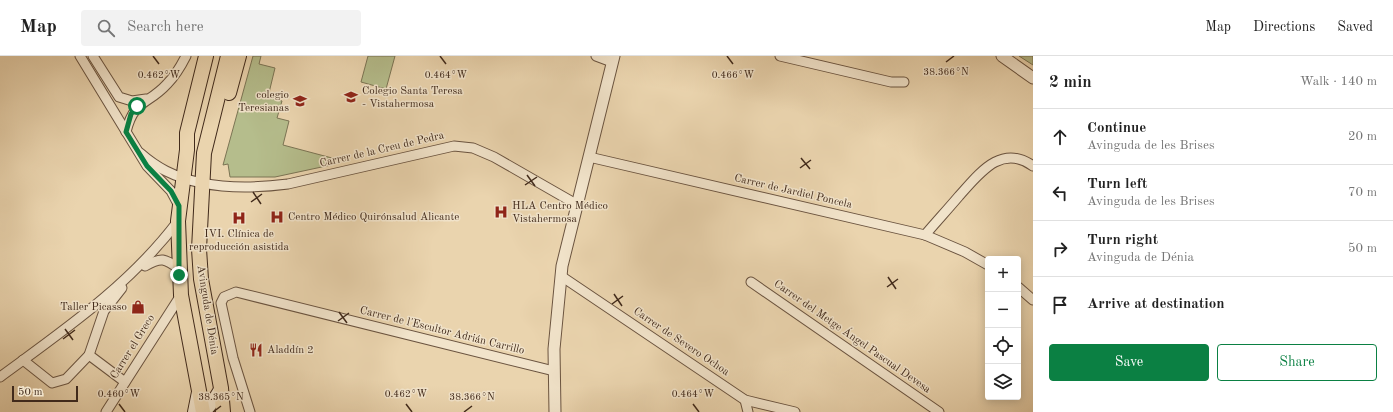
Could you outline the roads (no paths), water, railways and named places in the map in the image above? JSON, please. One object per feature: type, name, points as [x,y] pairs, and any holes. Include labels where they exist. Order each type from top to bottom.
[{"type":"main road","name":"Avinguda de Dénia","points":[[203,412],[182,295],[179,269],[178,221],[187,150],[187,133],[206,56]]},
{"type":"main road","name":"Avinguda de Dénia","points":[[187,150],[195,134],[215,56]]},
{"type":"main road","name":"Avinguda de Dénia","points":[[228,56],[204,153],[199,226],[200,279],[221,388],[228,412]]},
{"type":"main road","name":"Avinguda de Dénia","points":[[202,184],[238,56]]},
{"type":"main road","points":[[194,412],[198,385]]},
{"type":"main road","name":"Avinguda de Dénia","points":[[221,388],[223,412]]},
{"type":"main road","points":[[206,412],[221,388]]},
{"type":"street","points":[[80,56],[147,166],[171,191],[179,206]]},
{"type":"street","points":[[93,56],[119,97],[132,101],[149,99]]},
{"type":"street","points":[[126,132],[131,114],[137,106],[149,99],[166,85],[186,56]]},
{"type":"street","points":[[555,412],[555,325],[561,276],[576,204],[613,59],[596,56]]},
{"type":"street","points":[[780,56],[891,82],[904,82]]},
{"type":"street","points":[[1002,56],[1033,78]]},
{"type":"street","name":"Carrer de la Creu de Pedra","points":[[140,153],[156,166],[202,184],[268,186],[288,184],[454,146],[472,148],[494,157],[576,204]]},
{"type":"street","name":"Carrer de Jardiel Poncela","points":[[589,157],[925,235],[985,262]]},
{"type":"street","points":[[925,235],[981,171],[993,162],[1004,158],[1016,158],[1033,166]]},
{"type":"street","points":[[0,377],[72,324],[134,272],[150,256],[178,221]]},
{"type":"street","points":[[23,360],[52,383],[66,379],[89,355],[104,310],[134,272],[156,259],[170,261],[179,269]]},
{"type":"street","name":"Carrer de Severo Ochoa","points":[[561,276],[745,400],[794,412]]},
{"type":"street","name":"Carrer del Metge Ángel Pascual Devesa","points":[[751,282],[939,412]]},
{"type":"street","points":[[1021,290],[1033,300]]},
{"type":"street","name":"Carrer de l'Escultor Adrián Carrillo","points":[[250,412],[233,358],[221,303],[224,297],[230,293],[236,292],[554,371]]},
{"type":"street","name":"Carrer el Greco","points":[[106,412],[167,315],[182,295]]},
{"type":"street","name":"Carrer el Greco","points":[[167,315],[176,316],[187,322]]},
{"type":"street","points":[[89,355],[125,382]]},
{"type":"street","points":[[745,400],[748,412]]},
{"type":"place","name":"Colegio Santa Teresa - Vistahermosa","points":[[351,97]]},
{"type":"place","name":"colegio Teresianas","points":[[300,101]]},
{"type":"place","name":"HLA Centro Médico Vistahermosa","points":[[501,212]]},
{"type":"place","name":"Centro Médico Quirónsalud Alicante","points":[[277,217]]},
{"type":"place","name":"IVI. Clínica de reproducción asistida","points":[[239,218]]},
{"type":"place","name":"Taller Picasso","points":[[138,307]]},
{"type":"place","name":"Aladdín 2","points":[[256,350]]}]
